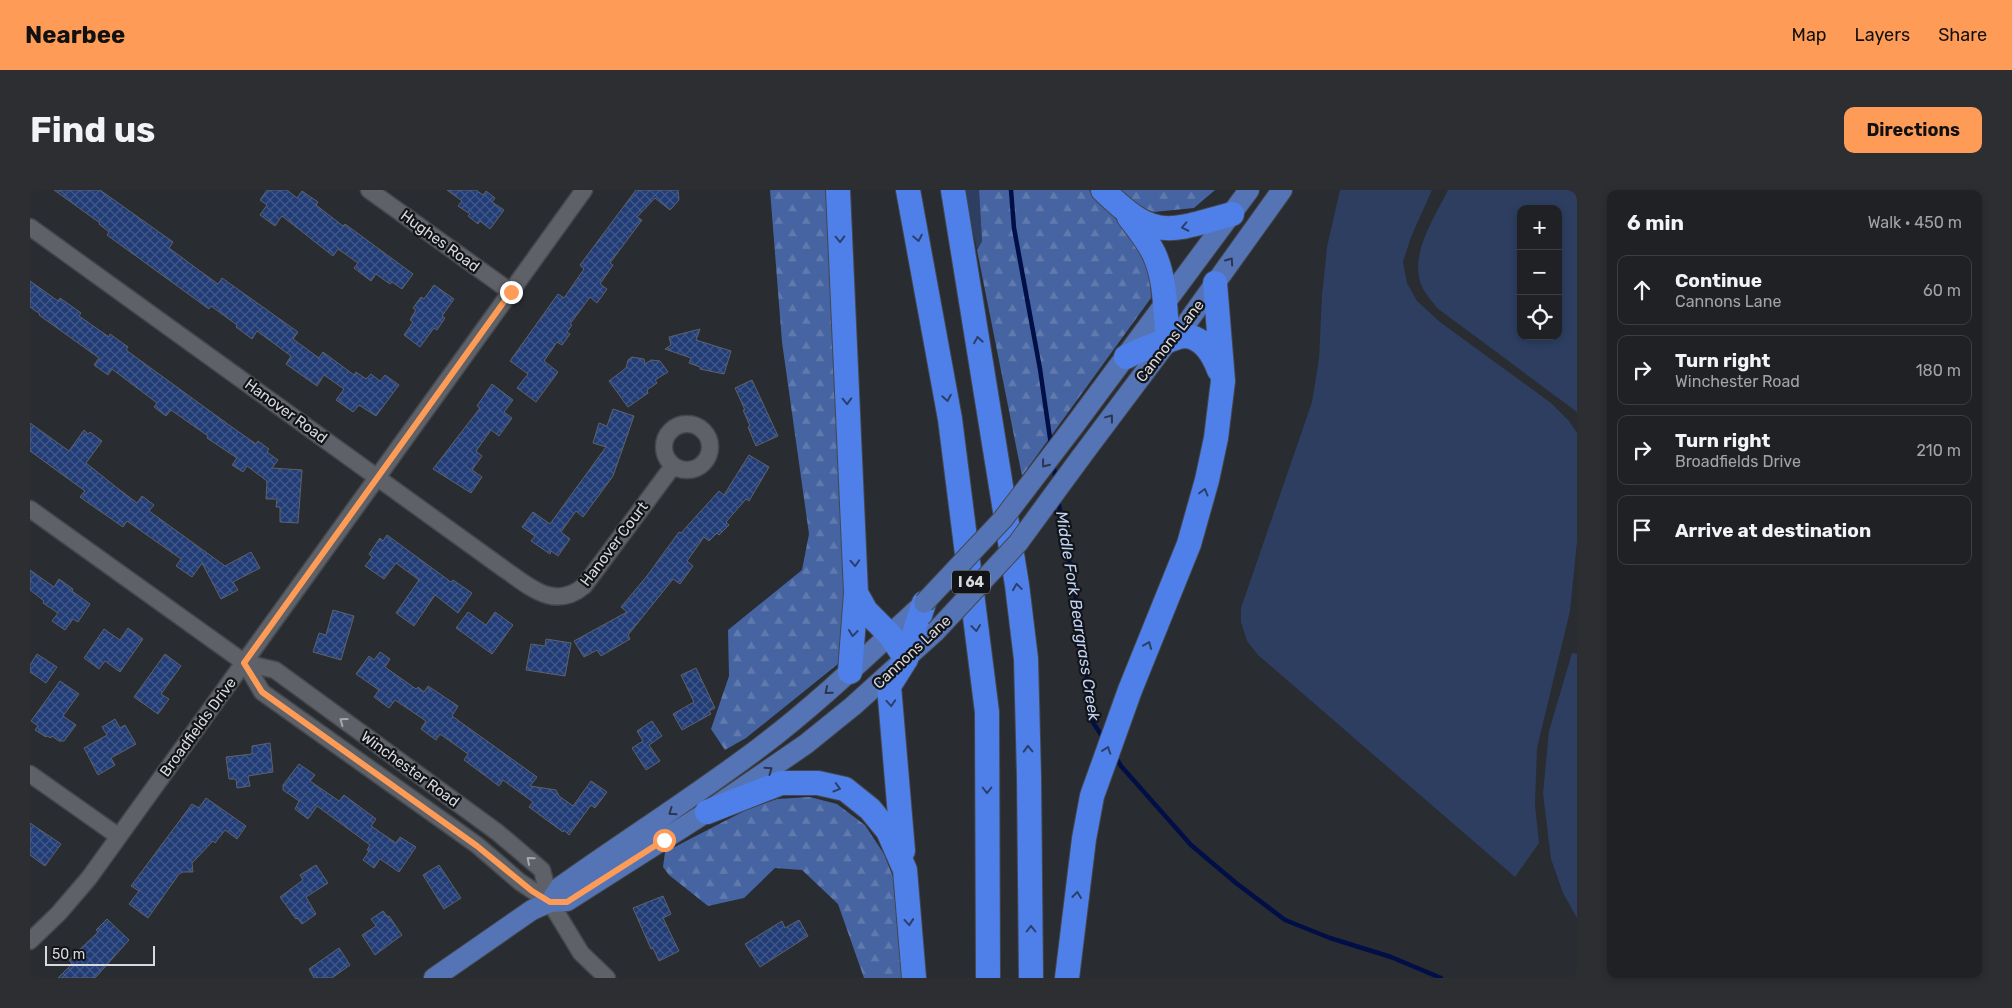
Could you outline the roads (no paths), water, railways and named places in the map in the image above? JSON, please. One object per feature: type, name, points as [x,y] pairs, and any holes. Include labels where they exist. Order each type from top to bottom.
[{"type":"highway","points":[[838,190],[856,593],[850,672]]},
{"type":"highway","name":"I 64","points":[[908,190],[950,419],[987,712],[988,978]]},
{"type":"highway","points":[[953,190],[1017,585],[1026,659],[1031,978]]},
{"type":"highway","points":[[1103,190],[1122,209],[1145,238],[1155,256],[1162,277],[1168,341]]},
{"type":"highway","points":[[1122,209],[1150,227],[1169,230],[1232,214]]},
{"type":"highway","points":[[1066,978],[1084,839],[1092,796],[1130,690],[1178,573],[1196,523],[1208,480],[1216,438],[1223,381],[1215,283]]},
{"type":"highway","points":[[1126,357],[1146,346],[1183,336],[1196,339],[1204,344],[1215,359],[1223,381]]},
{"type":"highway","points":[[856,593],[866,611],[890,634],[906,660]]},
{"type":"highway","points":[[914,978],[890,686],[906,660],[924,603]]},
{"type":"highway","points":[[701,808],[781,783],[818,782],[844,789],[870,809],[888,831],[905,870]]},
{"type":"main road","name":"Cannons Lane","points":[[701,808],[760,747],[850,672],[924,603],[1003,519],[1250,190]]},
{"type":"main road","name":"Cannons Lane","points":[[434,978],[532,910],[550,902],[567,902],[701,808],[806,744],[906,660],[936,632],[1018,543],[1168,341],[1186,324],[1282,190]]},
{"type":"street","name":"Hughes Road","points":[[369,190],[511,292]]},
{"type":"street","name":"Broadfields Drive","points":[[30,941],[89,878],[584,190]]},
{"type":"street","name":"Hanover Road","points":[[30,226],[378,478],[543,594]]},
{"type":"street","name":"Hanover Court","points":[[543,594],[560,598],[569,596],[584,586],[672,466]]},
{"type":"street","name":"Winchester Road","points":[[30,509],[244,663],[262,692],[444,821],[532,891],[550,902]]},
{"type":"street","name":"Winchester Road","points":[[244,663],[275,670],[497,832],[542,870],[550,902],[581,953],[607,978]]},
{"type":"street","points":[[358,760],[370,740]]},
{"type":"street","points":[[30,774],[118,836]]},
{"type":"street","points":[[444,821],[456,802]]},
{"type":"waterway","name":"Middle Fork Beargrass Creek","points":[[1011,190],[1014,228],[1040,369],[1051,445]]},
{"type":"waterway","name":"Middle Fork Beargrass Creek","points":[[1053,463],[1056,480]]},
{"type":"waterway","name":"Middle Fork Beargrass Creek","points":[[1058,500],[1081,627],[1092,721],[1104,739]]},
{"type":"waterway","name":"Middle Fork Beargrass Creek","points":[[1115,756],[1121,766],[1191,845],[1236,883],[1285,920],[1330,938],[1391,957],[1441,978]]}]
